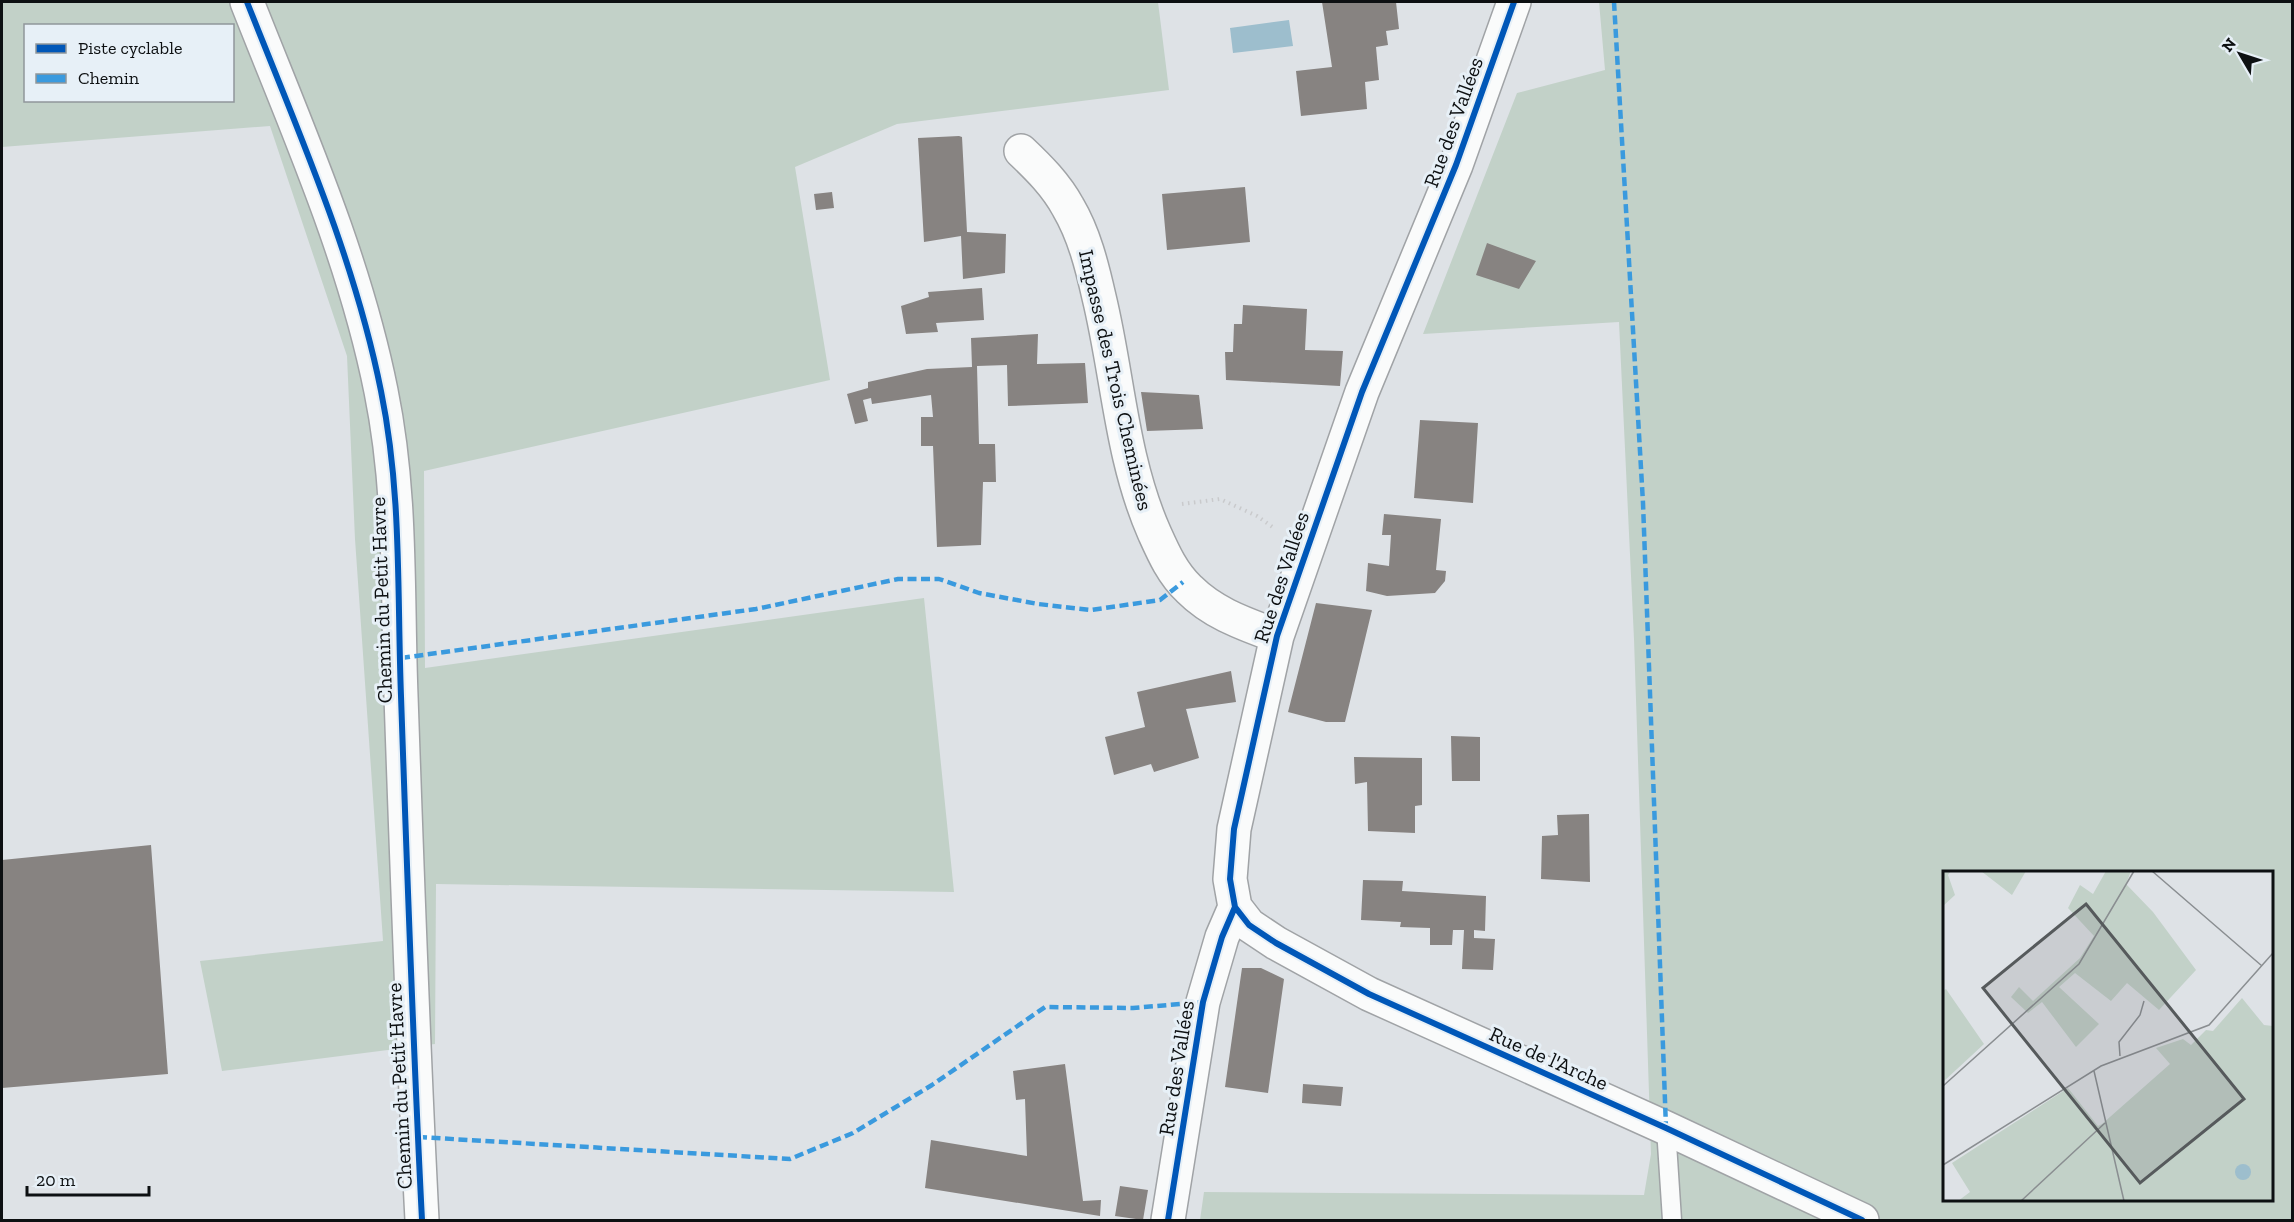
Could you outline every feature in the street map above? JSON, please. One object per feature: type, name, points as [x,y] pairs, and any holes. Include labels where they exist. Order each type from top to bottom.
[{"type":"street","name":"Chemin du Petit Havre","points":[[247,2],[327,207],[357,301],[383,403],[398,508],[400,687],[422,1221]]},
{"type":"street","name":"Rue des Vallées","points":[[1168,1221],[1203,1002],[1222,937],[1235,907],[1230,879],[1234,829],[1277,636],[1362,393],[1456,165],[1514,2]]},
{"type":"street","name":"Impasse des Trois Cheminées","points":[[1021,151],[1049,179],[1069,207],[1090,257],[1107,329],[1137,487],[1166,559],[1188,588],[1219,614],[1277,636]]},
{"type":"street","name":"Rue de l'Arche","points":[[1235,907],[1249,925],[1276,944],[1369,994],[1666,1128],[1862,1221]]},
{"type":"lane","points":[[1666,1128],[1672,1221]]},
{"type":"path","points":[[1149,521],[1183,503],[1220,499],[1257,516],[1306,552]]},
{"type":"shaded area","points":[[2,2],[1158,2],[1169,90],[897,124],[795,167],[830,380],[424,471],[425,668],[924,598],[954,892],[436,884],[435,1044],[222,1071],[200,961],[383,941],[355,539],[347,356],[270,126],[2,147]]},
{"type":"shaded area","points":[[1599,2],[2292,2],[2292,1220],[1200,1220],[1204,1192],[1644,1195],[1651,1154],[1634,639],[1619,322],[1423,334],[1517,93],[1605,70]]},
{"type":"water","points":[[1289,20],[1293,46],[1233,53],[1230,28]]},
{"type":"building","points":[[1322,2],[1396,2],[1399,29],[1386,31],[1388,45],[1376,47],[1379,80],[1365,82],[1367,109],[1301,116],[1296,71],[1332,67]]},
{"type":"building","points":[[962,137],[967,232],[1006,234],[1005,273],[963,279],[961,236],[924,242],[918,138]]},
{"type":"building","points":[[1245,187],[1250,242],[1167,250],[1162,194]]},
{"type":"building","points":[[832,192],[834,208],[816,210],[814,194]]},
{"type":"building","points":[[1487,243],[1536,261],[1519,289],[1476,275]]},
{"type":"building","points":[[982,288],[984,320],[936,323],[938,332],[906,334],[901,306],[929,297],[928,292]]},
{"type":"building","points":[[1243,305],[1307,309],[1305,350],[1343,351],[1340,386],[1226,380],[1225,352],[1233,352],[1234,324],[1242,324]]},
{"type":"building","points":[[1038,334],[1037,364],[1085,363],[1088,403],[1008,406],[1007,365],[977,366],[979,444],[995,444],[996,482],[983,482],[981,545],[937,547],[933,446],[921,446],[921,417],[933,417],[931,395],[872,404],[871,398],[863,400],[868,421],[855,424],[847,394],[868,388],[868,382],[927,369],[972,367],[971,338]]},
{"type":"building","points":[[1141,392],[1199,395],[1203,429],[1147,431]]},
{"type":"building","points":[[1420,420],[1478,423],[1473,503],[1414,498]]},
{"type":"building","points":[[1384,514],[1441,519],[1436,570],[1446,571],[1445,581],[1435,593],[1387,596],[1366,591],[1368,563],[1389,566],[1391,535],[1382,535]]},
{"type":"building","points":[[1316,603],[1372,610],[1345,722],[1326,722],[1288,712]]},
{"type":"building","points":[[1231,671],[1236,702],[1186,709],[1199,758],[1154,772],[1151,764],[1114,775],[1105,737],[1145,727],[1137,692]]},
{"type":"building","points":[[1451,736],[1480,737],[1480,781],[1452,781]]},
{"type":"building","points":[[1354,757],[1422,758],[1422,805],[1415,806],[1415,833],[1368,831],[1367,782],[1355,784]]},
{"type":"building","points":[[1589,814],[1590,882],[1541,879],[1542,836],[1558,835],[1557,815]]},
{"type":"building","points":[[151,845],[168,1074],[2,1088],[2,860]]},
{"type":"building","points":[[1363,880],[1403,881],[1402,891],[1486,896],[1485,931],[1474,930],[1474,938],[1495,939],[1493,970],[1462,969],[1464,930],[1453,930],[1452,945],[1430,945],[1430,928],[1400,927],[1401,922],[1361,920]]},
{"type":"building","points":[[1242,968],[1261,968],[1284,979],[1268,1093],[1225,1087]]},
{"type":"building","points":[[1065,1064],[1083,1201],[1101,1200],[1100,1216],[925,1188],[931,1140],[1027,1156],[1025,1099],[1016,1100],[1013,1071]]},
{"type":"building","points":[[1303,1084],[1343,1087],[1341,1106],[1302,1103]]},
{"type":"building","points":[[1120,1186],[1148,1190],[1143,1220],[1115,1216]]},
{"type":"marked path","points":[[1614,2],[1643,503],[1666,1128]]},
{"type":"marked path","points":[[401,658],[756,609],[898,579],[939,579],[979,593],[1038,604],[1091,610],[1160,600],[1183,582]]},
{"type":"marked path","points":[[418,1137],[790,1159],[853,1133],[932,1085],[1045,1007],[1133,1008],[1203,1002]]},
{"type":"cycle path","points":[[247,2],[340,242],[370,341],[388,429],[396,505],[408,893],[422,1220]]},
{"type":"cycle path","points":[[1168,1220],[1203,1002],[1222,937],[1235,907],[1230,879],[1234,829],[1277,636],[1362,392],[1456,165],[1514,2]]},
{"type":"cycle path","points":[[1235,907],[1249,925],[1276,943],[1369,994],[1666,1128],[1862,1220]]}]
